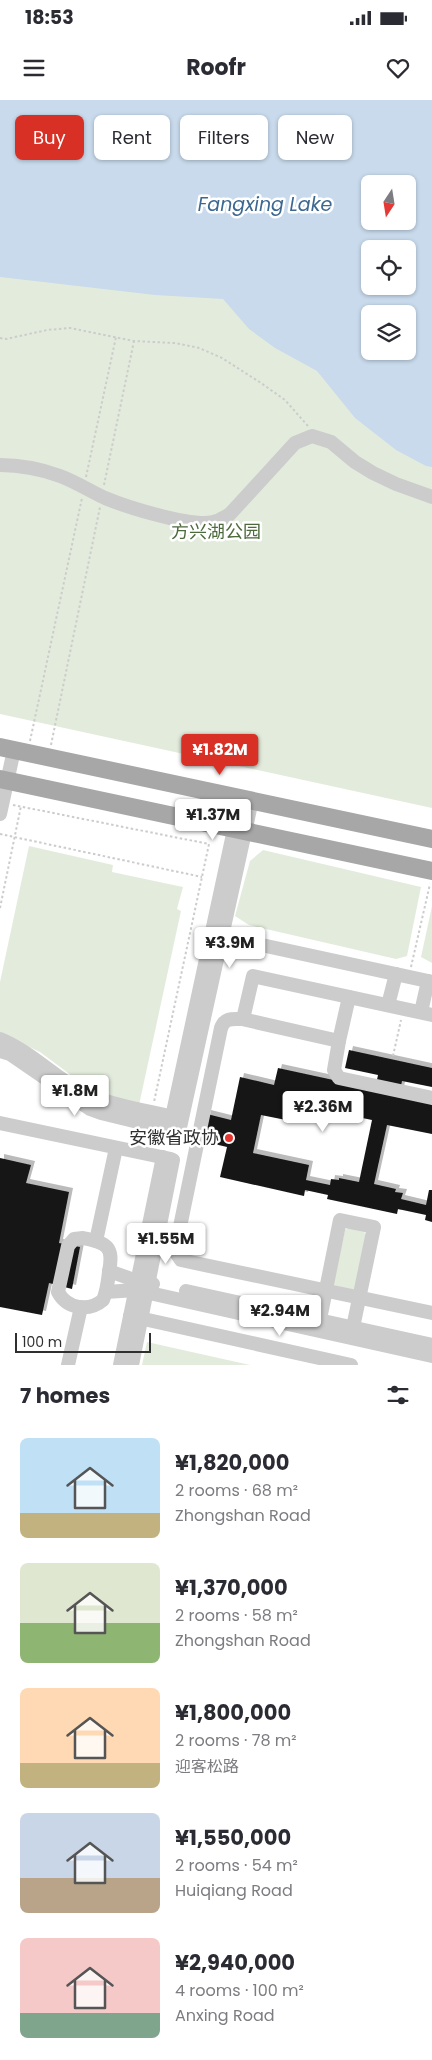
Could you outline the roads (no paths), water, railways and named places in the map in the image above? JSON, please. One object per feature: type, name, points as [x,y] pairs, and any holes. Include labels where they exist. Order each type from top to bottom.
[{"type":"main road","points":[[14,750],[247,798],[432,839]]},
{"type":"main road","points":[[4,780],[432,871]]},
{"type":"street","points":[[0,465],[38,469],[61,476],[102,496],[155,514],[206,523],[221,520],[230,514],[296,443],[312,436],[331,442],[373,473],[396,484],[432,497]]},
{"type":"street","points":[[1,808],[4,780],[14,750]]},
{"type":"street","points":[[175,1125],[247,798]]},
{"type":"street","points":[[218,936],[430,981],[426,1013],[253,976],[242,1019]]},
{"type":"street","points":[[388,1005],[403,976]]},
{"type":"street","points":[[349,997],[334,1070],[339,1078],[432,1098]]},
{"type":"street","points":[[339,1041],[242,1019],[229,1019],[222,1024],[174,1251],[181,1260],[432,1313]]},
{"type":"street","points":[[0,1039],[35,1058],[79,1090],[116,1103],[152,1112],[175,1125]]},
{"type":"street","points":[[0,1051],[10,1054],[90,1109],[101,1113],[175,1125]]},
{"type":"street","points":[[180,1102],[204,1107]]},
{"type":"street","points":[[0,1123],[192,1164]]},
{"type":"street","points":[[96,1240],[116,1148]]},
{"type":"street","points":[[132,1365],[136,1317],[168,1159]]},
{"type":"street","points":[[319,1326],[340,1220],[374,1227],[352,1333]]},
{"type":"street","points":[[83,1238],[103,1243],[109,1249],[111,1258],[110,1271],[106,1292],[103,1300],[98,1304],[88,1308],[68,1304],[61,1298],[58,1292],[66,1251],[69,1243],[74,1240],[83,1238]]},
{"type":"street","points":[[110,1271],[142,1287],[352,1333],[432,1345]]},
{"type":"street","points":[[106,1292],[142,1287]]},
{"type":"street","points":[[68,1365],[81,1307]]},
{"type":"street","points":[[120,1365],[136,1317]]},
{"type":"street","points":[[136,1317],[351,1365]]},
{"type":"street","points":[[352,1333],[432,1356]]},
{"type":"water","name":"Fangxing Lake","points":[[0,100],[432,100],[432,467],[426,466],[396,450],[355,418],[317,371],[275,348],[249,329],[223,299],[155,295],[0,277]]},
{"type":"place","name":"安徽省政协","points":[[229,1138]]},
{"type":"park label","name":"方兴湖公园","points":[[216,532]]}]
